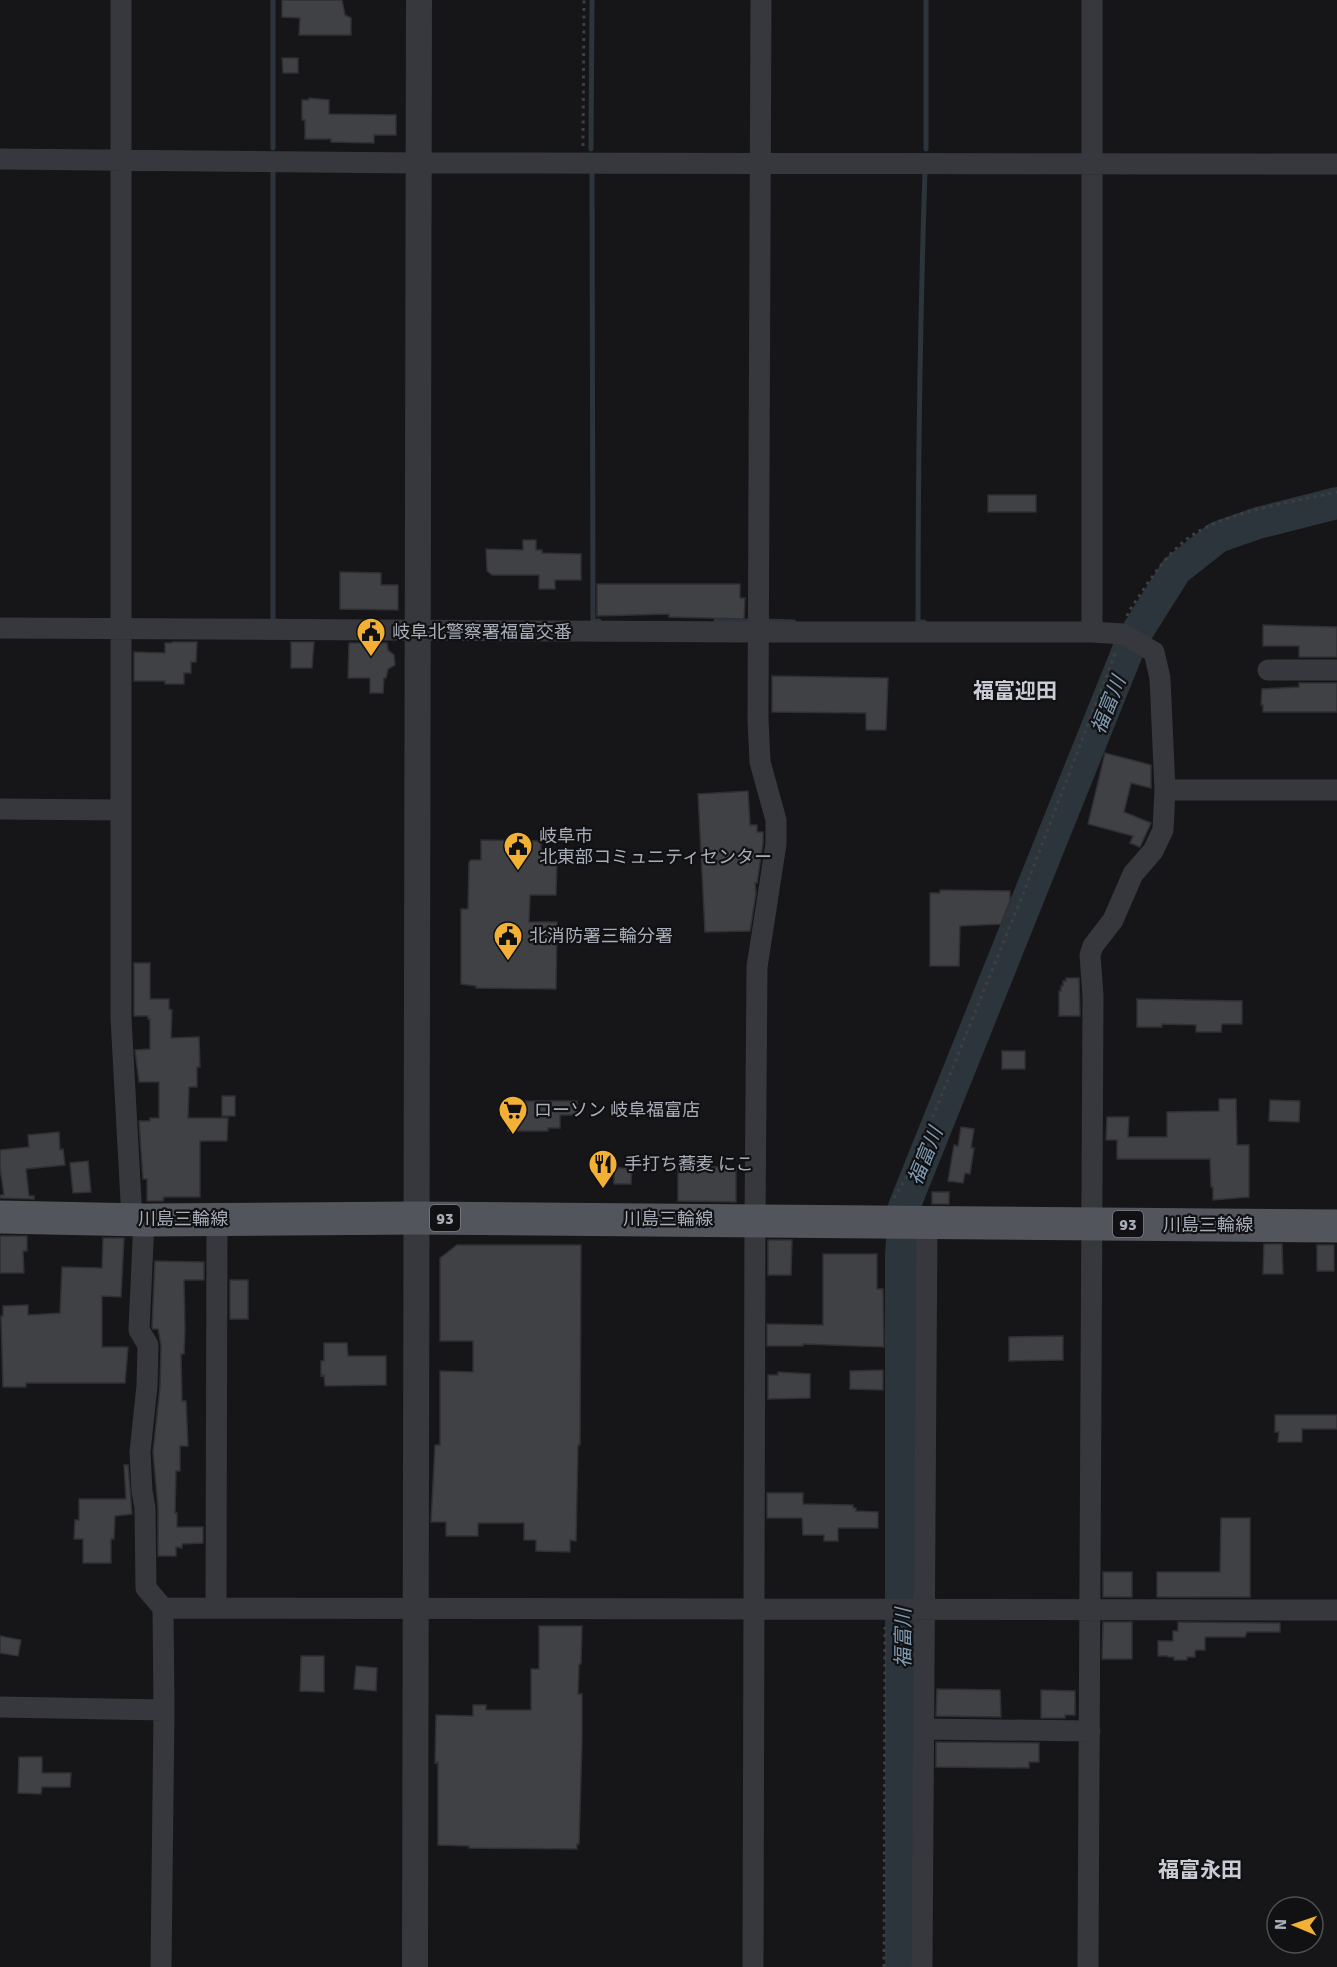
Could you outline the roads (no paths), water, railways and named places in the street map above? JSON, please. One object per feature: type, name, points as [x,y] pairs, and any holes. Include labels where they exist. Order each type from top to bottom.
[{"type":"main road","name":"川島三輪線","points":[[0,1216],[138,1220],[415,1218],[1337,1226]]},
{"type":"street","points":[[121,0],[121,1018],[138,1220],[140,1330],[148,1345],[147,1386],[140,1452],[145,1508],[146,1588],[163,1608],[161,1967]]},
{"type":"street","points":[[415,1967],[419,0]]},
{"type":"street","points":[[753,1967],[758,967],[776,844],[776,820],[760,762],[758,625],[761,0]]},
{"type":"street","points":[[1092,0],[1092,626]]},
{"type":"street","points":[[0,159],[419,163],[1337,164]]},
{"type":"street","points":[[0,628],[1092,626],[1126,635],[1154,652],[1160,678],[1165,790],[1162,830],[1153,851],[1133,874],[1113,920],[1093,946],[1090,955],[1093,996],[1088,1967]]},
{"type":"street","points":[[1268,670],[1337,669]]},
{"type":"street","points":[[1165,790],[1337,790]]},
{"type":"street","points":[[0,809],[120,810]]},
{"type":"street","points":[[216,1608],[217,1220]]},
{"type":"street","points":[[904,1223],[922,1610],[924,1729],[922,1967]]},
{"type":"street","points":[[163,1608],[1337,1610]]},
{"type":"street","points":[[0,1707],[164,1710]]},
{"type":"street","points":[[924,1729],[1090,1731]]},
{"type":"waterway","points":[[273,0],[273,148]]},
{"type":"waterway","points":[[591,149],[592,0]]},
{"type":"waterway","points":[[926,0],[926,149]]},
{"type":"waterway","points":[[273,169],[273,621],[277,621]]},
{"type":"waterway","points":[[592,169],[593,621],[599,621]]},
{"type":"waterway","points":[[924,622],[918,622],[918,565],[925,171]]},
{"type":"waterway","name":"福富川","points":[[901,1967],[901,1256],[904,1207],[1132,640],[1176,570],[1218,537],[1258,523],[1337,503]]},
{"type":"waterway","points":[[716,621],[755,621]]},
{"type":"waterway","points":[[764,621],[794,622]]},
{"type":"waterway","points":[[1134,623],[1140,626]]},
{"type":"place","name":"岐阜北警察署福富交番","points":[[371,658]]},
{"type":"place","name":"岐阜市 北東部コミュニティセンター","points":[[518,872]]},
{"type":"place","name":"北消防署三輪分署","points":[[508,962]]},
{"type":"place","name":"ローソン 岐阜福富店","points":[[513,1136]]},
{"type":"place","name":"手打ち蕎麦 にこ","points":[[603,1190]]},
{"type":"district","name":"福富迎田","points":[[1015,691]]},
{"type":"district","name":"福富永田","points":[[1200,1870]]}]
